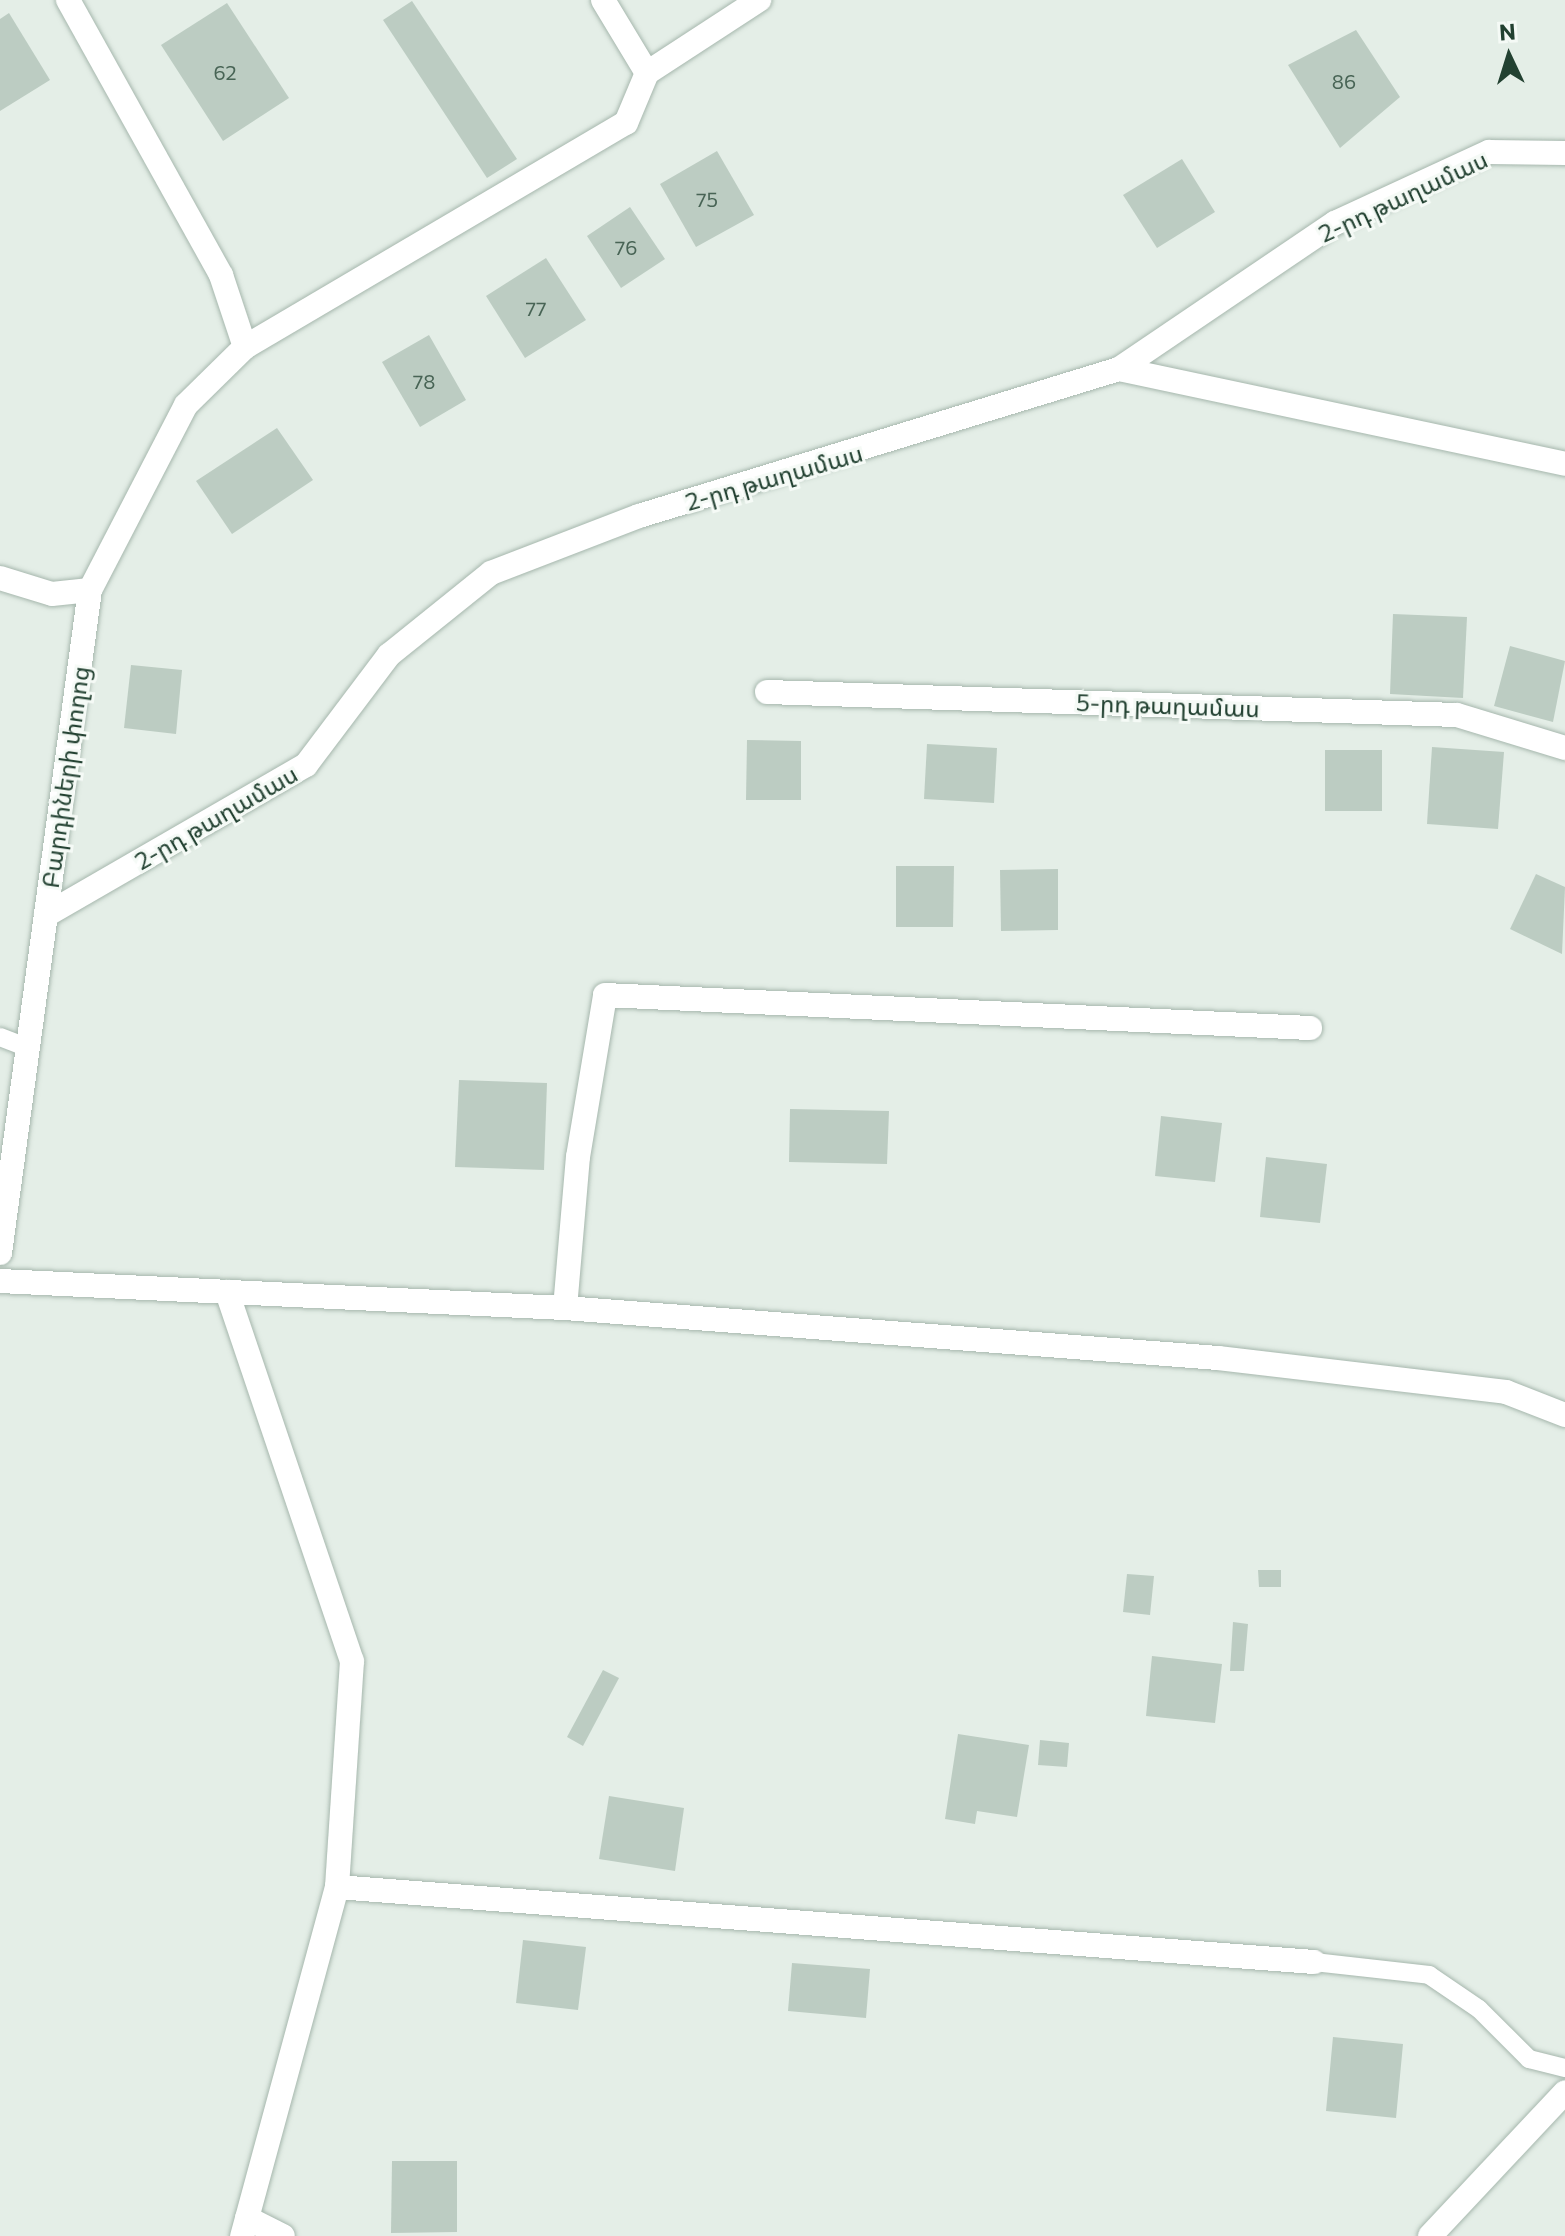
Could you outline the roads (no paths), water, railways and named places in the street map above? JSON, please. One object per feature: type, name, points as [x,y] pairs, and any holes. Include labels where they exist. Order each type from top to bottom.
[{"type":"street","points":[[68,0],[221,275],[245,347]]},
{"type":"street","points":[[603,0],[647,73],[759,0]]},
{"type":"street","name":"Բարդիների փողոց","points":[[0,1253],[90,590],[186,405],[245,347],[626,123],[647,73]]},
{"type":"street","name":"2-րդ թաղամաս","points":[[46,915],[306,765],[389,655],[491,573],[639,516],[1119,369],[1335,223],[1489,152],[1565,153]]},
{"type":"street","points":[[1119,369],[1565,464]]},
{"type":"street","points":[[0,578],[52,594],[90,590]]},
{"type":"street","name":"5-րդ թաղամաս","points":[[767,692],[1457,715],[1565,748]]},
{"type":"street","points":[[565,1308],[578,1157],[605,995],[1310,1028]]},
{"type":"street","points":[[0,1281],[565,1308],[1218,1358],[1506,1392],[1565,1415]]},
{"type":"street","points":[[227,1292],[352,1661],[337,1887],[245,2227],[283,2236]]},
{"type":"street","points":[[337,1887],[1314,1962]]},
{"type":"street","points":[[1430,2236],[1565,2092]]},
{"type":"lane","points":[[0,1037],[28,1048]]},
{"type":"lane","points":[[1314,1962],[1429,1975],[1479,2009],[1529,2059],[1565,2068]]}]
